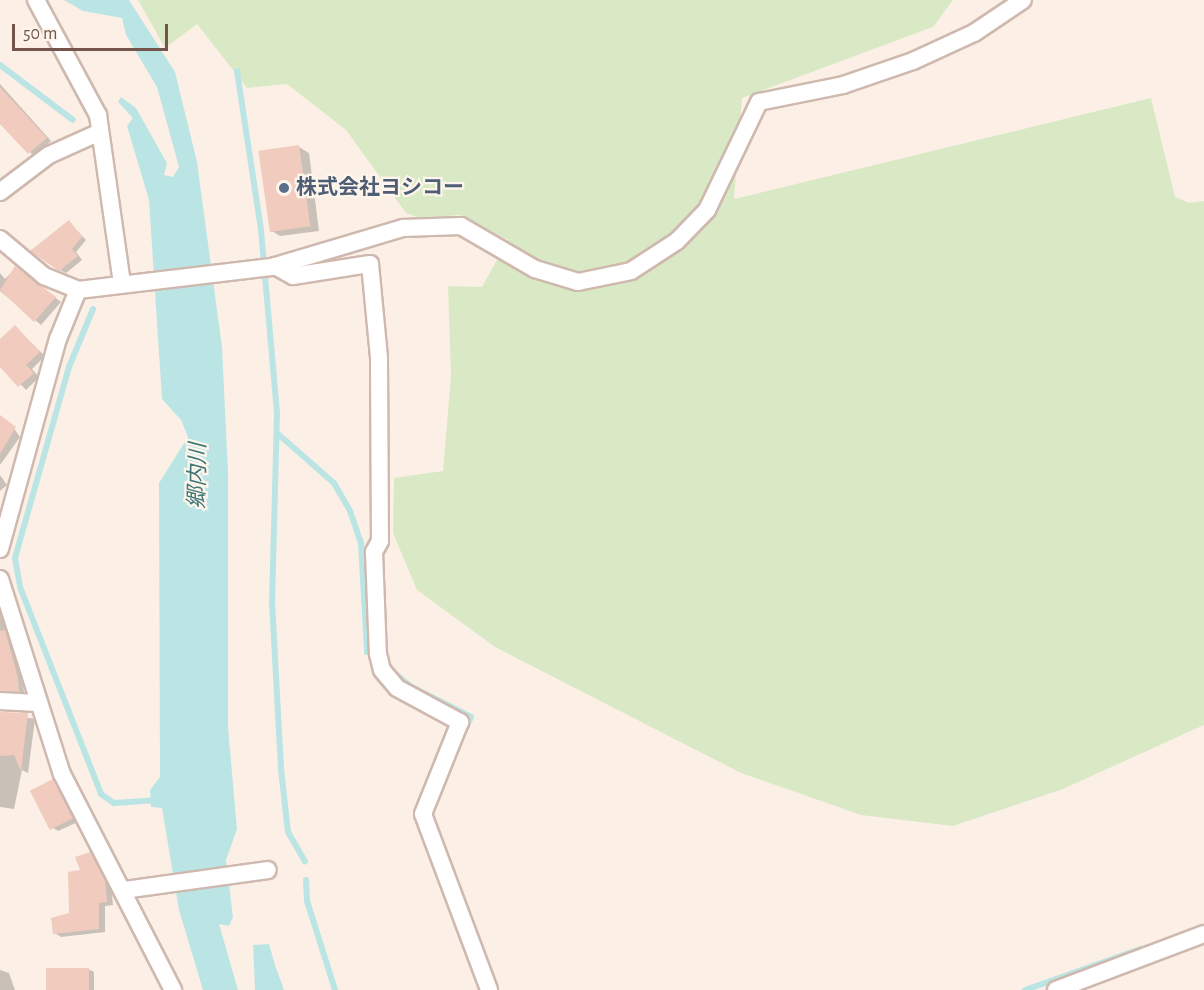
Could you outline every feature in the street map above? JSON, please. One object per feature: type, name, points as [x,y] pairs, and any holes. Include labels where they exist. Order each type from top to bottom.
[{"type":"street","points":[[36,0],[98,115],[126,285]]},
{"type":"street","points":[[0,239],[44,276],[78,290],[261,269],[403,228],[461,226],[535,269],[578,282],[631,271],[677,241],[707,210],[759,102],[843,85],[914,61],[974,33],[1023,0]]},
{"type":"street","points":[[0,192],[48,155],[100,132]]},
{"type":"street","points":[[261,269],[293,276],[370,264],[379,358],[380,541],[374,552],[378,654],[382,670],[397,688],[460,722],[423,814],[489,990]]},
{"type":"street","points":[[0,549],[58,339],[78,290]]},
{"type":"street","points":[[0,579],[37,703],[62,774],[124,890],[173,990]]},
{"type":"street","points":[[0,701],[37,703]]},
{"type":"street","points":[[124,890],[268,870]]},
{"type":"street","points":[[1056,990],[1204,934]]},
{"type":"green space","points":[[138,0],[953,0],[933,27],[742,98],[734,199],[1151,98],[1175,197],[1189,203],[1204,201],[1204,725],[1063,789],[953,826],[861,815],[741,773],[495,647],[417,590],[393,533],[394,478],[443,471],[451,375],[448,286],[482,287],[508,240],[460,215],[420,218],[406,213],[346,130],[287,84],[247,88],[197,24],[165,48]]},
{"type":"water","name":"郷内川","points":[[64,0],[129,0],[175,72],[197,162],[222,347],[228,473],[228,727],[237,829],[226,860],[233,917],[229,926],[219,924],[238,990],[203,990],[179,910],[162,808],[151,807],[150,790],[160,777],[159,483],[188,437],[181,420],[162,399],[149,200],[127,126],[133,118],[118,102],[121,97],[136,108],[167,163],[164,175],[173,177],[179,167],[157,87],[126,35],[122,18],[83,11]]},
{"type":"water","points":[[269,944],[284,990],[255,990],[253,945]]},
{"type":"building","points":[[0,87],[47,138],[28,154],[0,124]]},
{"type":"building","name":"株式会社ヨシコー","points":[[299,145],[310,226],[270,232],[258,151]]},
{"type":"building","points":[[69,220],[82,237],[72,249],[78,256],[59,271],[30,251]]},
{"type":"building","points":[[15,266],[56,297],[34,322],[0,290]]},
{"type":"building","points":[[15,325],[40,352],[26,365],[34,373],[18,387],[0,367],[0,339]]},
{"type":"building","points":[[0,415],[16,427],[0,454]]},
{"type":"building","points":[[5,630],[18,678],[19,692],[0,691],[0,631]]},
{"type":"building","points":[[0,712],[28,713],[21,771],[14,755],[0,756]]},
{"type":"building","points":[[53,779],[73,818],[50,830],[30,791]]},
{"type":"building","points":[[90,852],[105,880],[107,902],[99,903],[99,929],[53,934],[51,918],[69,913],[68,872],[80,870],[75,857]]},
{"type":"building","points":[[46,968],[89,968],[89,990],[46,990]]},
{"type":"waterway","points":[[0,65],[73,120]]},
{"type":"waterway","points":[[237,71],[261,230],[277,413],[272,602],[281,769],[288,832],[305,861]]},
{"type":"waterway","points":[[93,309],[69,367],[15,558],[20,587],[101,794],[114,803],[158,800]]},
{"type":"waterway","points":[[277,433],[334,483],[350,511],[361,543],[367,652],[372,654]]},
{"type":"waterway","points":[[391,670],[410,686],[471,717],[465,730]]},
{"type":"waterway","points":[[306,880],[307,901],[335,990]]},
{"type":"waterway","points":[[1025,990],[1141,949]]},
{"type":"place","name":"株式会社ヨシコー","points":[[284,188]]}]
